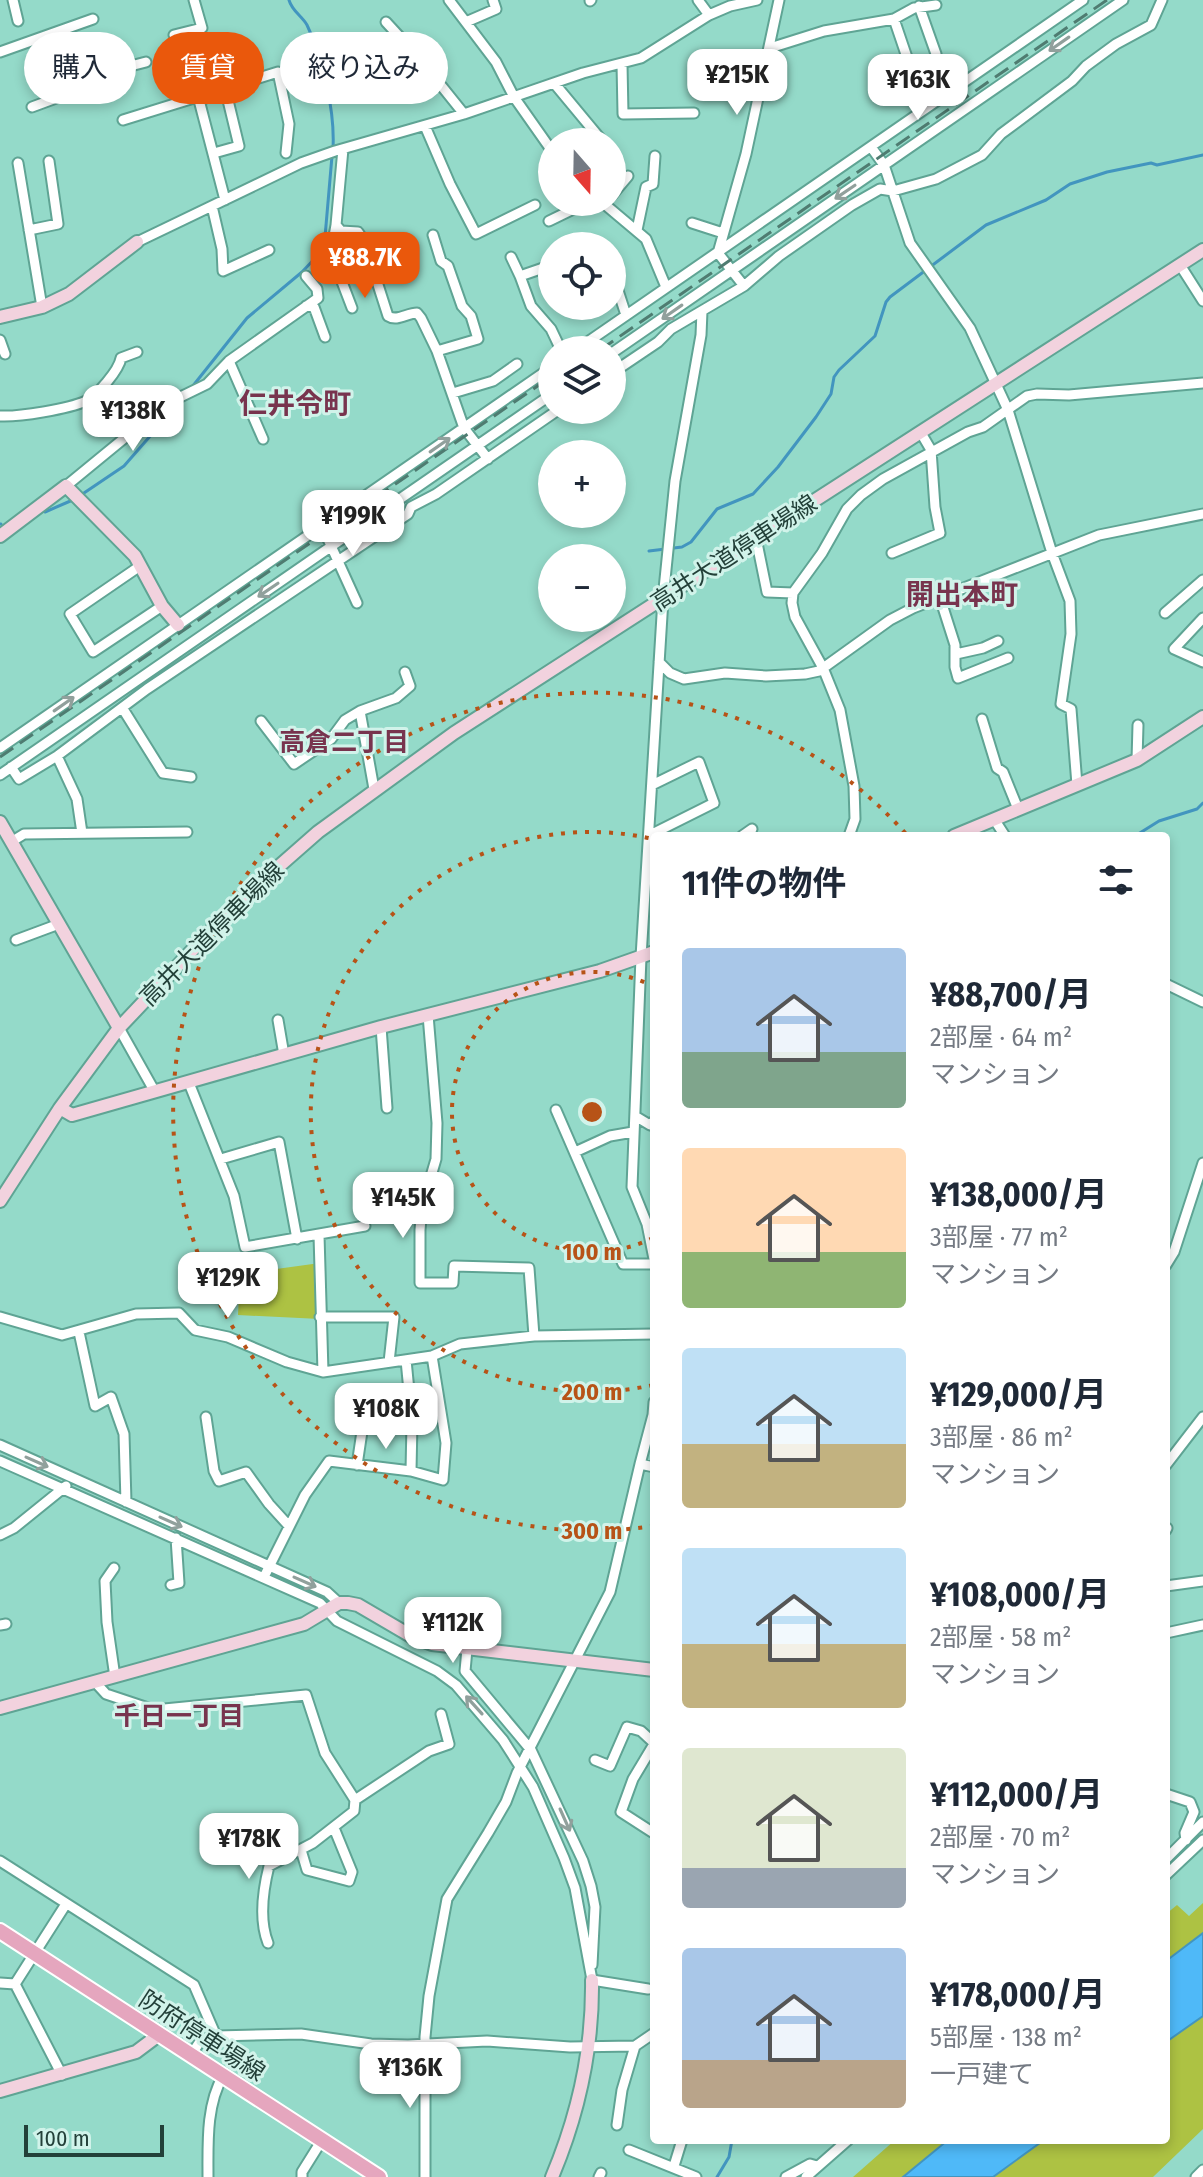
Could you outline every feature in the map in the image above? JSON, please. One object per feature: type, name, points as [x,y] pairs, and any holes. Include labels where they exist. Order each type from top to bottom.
[{"type":"main road","name":"防府停車場線","points":[[0,1931],[379,2177]]},
{"type":"street","points":[[13,0],[18,21]]},
{"type":"street","points":[[186,32],[202,28],[194,0]]},
{"type":"street","points":[[449,0],[496,62],[514,97],[538,131]]},
{"type":"street","points":[[466,22],[496,9],[493,0]]},
{"type":"street","points":[[698,0],[709,15]]},
{"type":"street","points":[[0,317],[42,307],[69,294],[137,242],[336,151],[641,58],[709,15],[757,0]]},
{"type":"street","points":[[718,253],[746,154],[779,0]]},
{"type":"street","points":[[626,315],[1083,0]]},
{"type":"street","points":[[626,343],[1123,0]]},
{"type":"street","points":[[626,364],[671,329],[744,286],[779,256],[852,205],[880,189],[893,191],[936,179],[982,155],[1001,134],[1072,81],[1086,66],[1116,44],[1151,25],[1162,0]]},
{"type":"street","points":[[770,48],[824,31],[894,19],[919,6],[936,5]]},
{"type":"street","points":[[919,6],[936,54]]},
{"type":"street","points":[[0,52],[93,19]]},
{"type":"street","points":[[894,19],[915,81]]},
{"type":"street","points":[[386,22],[464,114]]},
{"type":"street","points":[[32,107],[146,62]]},
{"type":"street","points":[[622,64],[623,114],[694,113]]},
{"type":"street","points":[[123,120],[278,72],[289,124],[286,153]]},
{"type":"street","points":[[554,83],[591,128]]},
{"type":"street","points":[[214,153],[239,146],[226,92],[199,100],[225,200]]},
{"type":"street","points":[[425,126],[476,234],[535,205]]},
{"type":"street","points":[[871,147],[884,165],[910,243],[970,328],[1008,410],[1070,601],[1071,634],[1061,704],[1071,709],[1077,785]]},
{"type":"street","points":[[336,151],[336,225],[331,253],[352,308]]},
{"type":"street","points":[[637,230],[646,187],[653,184],[655,156]]},
{"type":"street","points":[[29,230],[58,224],[49,161]]},
{"type":"street","points":[[18,163],[42,307]]},
{"type":"street","points":[[212,206],[222,249],[223,271],[269,250]]},
{"type":"street","points":[[549,221],[559,216]]},
{"type":"street","points":[[620,216],[637,230],[652,249],[666,287]]},
{"type":"street","points":[[692,223],[723,233]]},
{"type":"street","points":[[336,225],[341,231],[358,232],[364,241],[388,316],[396,319],[417,313],[437,351],[464,428],[488,459]]},
{"type":"street","points":[[433,235],[441,261],[448,266],[478,339],[437,351]]},
{"type":"street","name":"高井大道停車場線","points":[[1,1195],[119,1028],[236,904],[318,832],[454,733],[1203,250]]},
{"type":"street","points":[[718,253],[744,286]]},
{"type":"street","points":[[511,257],[531,306],[554,336]]},
{"type":"street","points":[[1180,265],[1203,301]]},
{"type":"street","points":[[520,276],[538,270]]},
{"type":"street","points":[[0,536],[73,494],[166,404],[207,384],[229,361],[318,298],[317,289],[306,276]]},
{"type":"street","points":[[306,306],[314,307],[325,337]]},
{"type":"street","points":[[650,832],[663,599],[675,481],[701,335],[702,311]]},
{"type":"street","points":[[596,336],[619,320]]},
{"type":"street","points":[[0,340],[5,354]]},
{"type":"street","points":[[0,416],[15,417],[88,400],[119,368],[121,358],[137,352]]},
{"type":"street","points":[[229,361],[263,439]]},
{"type":"street","points":[[453,393],[493,381],[517,364]]},
{"type":"street","points":[[0,748],[538,377]]},
{"type":"street","points":[[850,832],[856,806],[840,710],[823,668],[795,617],[793,593],[822,553],[847,509],[861,495],[931,450],[983,427],[1027,396],[1203,383]]},
{"type":"street","points":[[0,775],[538,404]]},
{"type":"street","points":[[11,767],[19,779],[57,756],[147,689],[408,514],[411,507],[538,424]]},
{"type":"street","points":[[892,553],[940,533],[931,450],[921,433]]},
{"type":"street","points":[[848,479],[861,495]]},
{"type":"street","points":[[73,494],[135,556],[162,606],[178,625]]},
{"type":"street","points":[[659,662],[670,673],[684,679],[725,673],[766,676],[805,674],[823,668],[890,620],[940,598],[1099,535],[1203,514]]},
{"type":"street","points":[[322,526],[357,603]]},
{"type":"street","points":[[756,538],[767,592],[793,593]]},
{"type":"street","points":[[140,566],[70,614],[93,652],[162,606]]},
{"type":"street","points":[[1165,613],[1203,580]]},
{"type":"street","points":[[940,598],[956,654],[958,678],[1008,658]]},
{"type":"street","points":[[1203,618],[1174,649],[1203,662]]},
{"type":"street","points":[[956,654],[998,641]]},
{"type":"street","points":[[261,721],[294,764],[331,739],[345,720],[396,698],[410,686],[405,672]]},
{"type":"street","points":[[123,709],[163,773],[191,777]]},
{"type":"street","points":[[360,711],[374,789]]},
{"type":"street","points":[[963,832],[1137,760],[1203,717]]},
{"type":"street","points":[[982,719],[997,768],[1003,772],[1018,809]]},
{"type":"street","points":[[1137,760],[1138,725]]},
{"type":"street","points":[[57,756],[77,799],[82,833]]},
{"type":"street","points":[[652,785],[699,762],[714,803],[656,832]]},
{"type":"street","points":[[994,819],[1002,832]]},
{"type":"street","points":[[0,822],[155,1092]]},
{"type":"street","points":[[748,832],[752,829]]},
{"type":"street","points":[[11,842],[24,834],[187,832]]},
{"type":"street","points":[[650,835],[641,957],[632,1187],[650,1240]]},
{"type":"street","points":[[16,940],[59,924]]},
{"type":"street","points":[[60,1108],[72,1115],[381,1027],[600,971],[650,954]]},
{"type":"street","points":[[1170,986],[1203,1002]]},
{"type":"street","points":[[428,1015],[437,1123],[436,1159],[422,1207],[420,1283],[453,1283],[454,1266],[529,1268],[534,1336]]},
{"type":"street","points":[[278,1020],[284,1055]]},
{"type":"street","points":[[381,1027],[387,1108]]},
{"type":"street","points":[[189,1083],[234,1196],[245,1247],[365,1226]]},
{"type":"street","points":[[556,1110],[623,1264],[650,1262]]},
{"type":"street","points":[[635,1116],[650,1125]]},
{"type":"street","points":[[575,1152],[610,1136],[633,1132]]},
{"type":"street","points":[[221,1159],[279,1142],[297,1239]]},
{"type":"street","points":[[1170,1258],[1203,1163]]},
{"type":"street","points":[[319,1235],[323,1372]]},
{"type":"street","points":[[0,1317],[62,1335],[136,1314],[179,1313],[195,1330],[228,1337],[287,1362],[323,1372],[432,1356],[460,1344],[534,1336],[650,1334]]},
{"type":"street","points":[[320,1317],[394,1317],[389,1362]]},
{"type":"street","points":[[79,1332],[95,1406],[111,1397],[124,1434],[126,1502]]},
{"type":"street","points":[[264,1577],[305,1495],[329,1461],[411,1471],[443,1480],[446,1443],[432,1356]]},
{"type":"street","points":[[406,1360],[412,1422],[411,1471]]},
{"type":"street","points":[[206,1417],[214,1471],[219,1481],[246,1472],[289,1526]]},
{"type":"street","points":[[1170,1460],[1203,1417]]},
{"type":"street","points":[[357,1465],[364,1418]]},
{"type":"street","points":[[425,2177],[429,1996],[447,1899],[488,1833],[577,1660],[615,1577],[650,1426]]},
{"type":"street","points":[[0,1445],[327,1592],[339,1603]]},
{"type":"street","points":[[0,1461],[65,1487],[320,1603],[337,1621],[437,1671],[456,1685],[486,1718],[522,1767],[575,1888],[592,1980]]},
{"type":"street","points":[[640,1464],[650,1466]]},
{"type":"street","points":[[0,1535],[14,1528],[74,1479]]},
{"type":"street","points":[[171,1585],[179,1583],[176,1538]]},
{"type":"street","points":[[114,1568],[105,1581],[115,1677]]},
{"type":"street","points":[[1170,1585],[1203,1581]]},
{"type":"street","points":[[0,1708],[304,1624],[339,1603],[358,1605],[422,1640],[467,1649],[650,1669]]},
{"type":"street","points":[[1170,1632],[1203,1625]]},
{"type":"street","points":[[467,1649],[465,1671],[531,1750],[556,1800],[591,1886],[595,1916],[590,2045],[580,2096],[552,2177]]},
{"type":"street","points":[[95,1682],[106,1694],[154,1710],[306,1695],[325,1753],[355,1800],[354,1811],[301,1850],[269,1866],[264,1914],[264,1934],[268,1943]]},
{"type":"street","points":[[355,1800],[429,1751],[449,1744],[441,1714]]},
{"type":"street","points":[[595,1760],[610,1766],[627,1727],[641,1731],[650,1739]]},
{"type":"street","points":[[650,1750],[633,1779],[621,1812],[650,1831]]},
{"type":"street","points":[[1170,1795],[1190,1802],[1194,1812],[1185,1833],[1186,1840]]},
{"type":"street","points":[[1170,1855],[1203,1822]]},
{"type":"street","points":[[301,1850],[307,1870],[349,1881],[352,1872],[334,1828]]},
{"type":"street","points":[[1170,1871],[1203,1840]]},
{"type":"street","points":[[0,1861],[194,1985],[216,2036]]},
{"type":"street","points":[[15,1984],[66,1904]]},
{"type":"street","points":[[592,1980],[648,1989]]},
{"type":"street","points":[[0,1983],[15,1984]]},
{"type":"street","points":[[15,1984],[62,2075]]},
{"type":"street","points":[[0,2091],[136,2052],[160,2034]]},
{"type":"street","points":[[191,2055],[201,2040],[216,2036],[301,2034],[371,2044],[426,2045],[487,2041],[570,2047],[635,2046],[650,2036]]},
{"type":"street","points":[[617,2125],[622,2090],[635,2046]]},
{"type":"street","points":[[208,2177],[208,2136],[217,2087],[223,2076]]},
{"type":"street","points":[[302,2177],[322,2140]]},
{"type":"street","points":[[674,2166],[681,2144]]},
{"type":"street","points":[[806,2177],[843,2144]]},
{"type":"street","points":[[629,2150],[696,2177]]},
{"type":"street","points":[[786,2177],[810,2164],[817,2166]]},
{"type":"street","points":[[1196,2177],[1203,2170]]},
{"type":"green space","points":[[320,1263],[320,1319],[238,1315],[240,1274]]},
{"type":"green space","points":[[1203,1903],[1203,1933],[1170,1958],[1170,1911],[1177,1905],[1189,1916]]},
{"type":"green space","points":[[1203,2016],[1203,2129],[1153,2177],[993,2177],[1038,2144],[1170,2144],[1170,2039]]},
{"type":"green space","points":[[890,2144],[943,2144],[903,2177],[853,2177]]},
{"type":"water","points":[[1203,1933],[1203,2016],[1170,2039],[1170,1958]]},
{"type":"water","points":[[943,2144],[1038,2144],[993,2177],[903,2177]]},
{"type":"waterway","points":[[289,0],[307,25],[318,53],[330,102],[333,148]]},
{"type":"waterway","points":[[649,551],[682,547],[691,542],[717,509],[753,494],[816,417],[831,394],[834,377],[839,370],[875,336],[890,297],[986,225],[1046,200],[1070,184],[1107,172],[1203,155]]},
{"type":"waterway","points":[[192,387],[247,318],[320,253],[325,237],[332,156]]},
{"type":"waterway","points":[[81,495],[124,466],[180,402]]},
{"type":"waterway","points":[[45,512],[75,499]]},
{"type":"waterway","points":[[1141,832],[1159,821],[1197,809],[1203,803]]},
{"type":"waterway","points":[[717,2177],[729,2157],[731,2144]]},
{"type":"railway","points":[[620,336],[1107,0]]},
{"type":"railway","points":[[0,757],[538,386]]},
{"type":"district","name":"仁井令町","points":[[295,403]]},
{"type":"district","name":"開出本町","points":[[962,594]]},
{"type":"district","name":"高倉二丁目","points":[[344,742]]},
{"type":"district","name":"千日一丁目","points":[[179,1716]]}]
